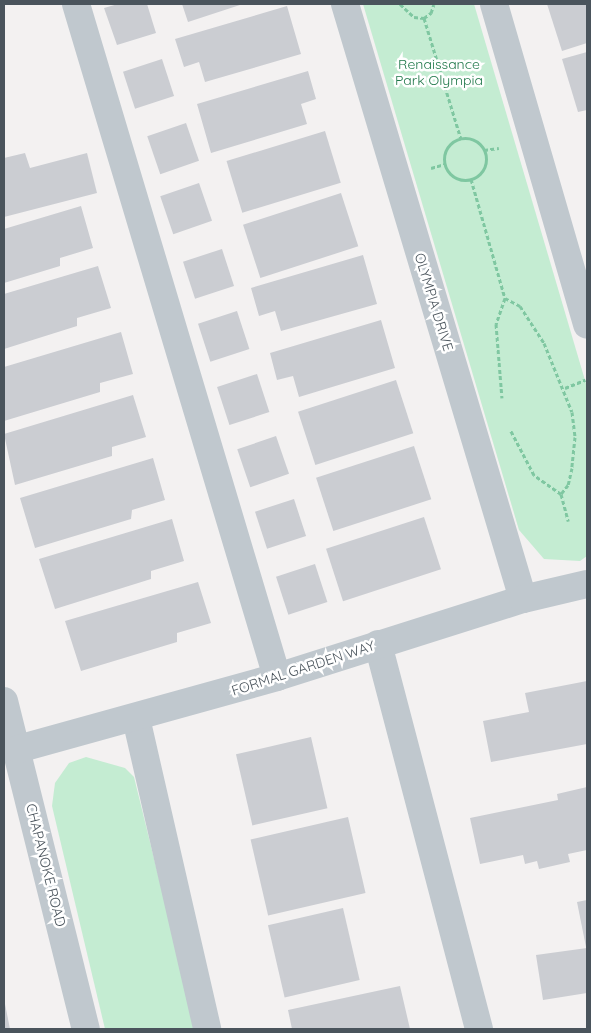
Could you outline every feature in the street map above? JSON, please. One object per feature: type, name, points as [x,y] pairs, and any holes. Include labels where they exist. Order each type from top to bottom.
[{"type":"street","points":[[76,4],[277,677]]},
{"type":"street","name":"OLYMPIA DRIVE","points":[[345,4],[523,599]]},
{"type":"street","points":[[494,4],[587,325]]},
{"type":"street","name":"FORMAL GARDEN WAY","points":[[18,749],[136,718],[277,677],[523,599],[587,584]]},
{"type":"street","points":[[378,644],[479,1029]]},
{"type":"street","name":"CHAPANOKE ROAD","points":[[4,701],[18,749],[86,1029]]},
{"type":"street","points":[[136,718],[207,1029]]},
{"type":"path","points":[[400,4],[414,17],[424,18],[431,14],[434,4]]},
{"type":"path","points":[[424,18],[461,139]]},
{"type":"path","points":[[461,139],[475,140],[484,150],[486,165],[471,179],[452,175],[445,164],[449,146],[461,139]]},
{"type":"path","points":[[471,179],[505,298],[496,324],[503,403]]},
{"type":"path","points":[[505,298],[520,306],[530,320],[565,388],[576,437],[568,485],[561,494]]},
{"type":"path","points":[[565,388],[585,380]]},
{"type":"path","points":[[510,426],[534,474],[561,494],[568,521]]},
{"type":"green space","name":"Renaissance Park Olympia","points":[[363,4],[474,4],[587,387],[587,556],[580,561],[544,559],[519,530]]},
{"type":"green space","points":[[86,757],[125,768],[134,777],[196,1029],[105,1029],[52,806],[55,783],[69,763]]},
{"type":"building","points":[[118,4],[147,4],[156,33],[117,45],[104,8]]},
{"type":"building","points":[[182,4],[243,4],[188,22]]},
{"type":"building","points":[[547,4],[587,4],[587,43],[562,51]]},
{"type":"building","points":[[287,6],[301,54],[205,82],[199,62],[184,67],[175,39]]},
{"type":"building","points":[[587,52],[587,110],[578,112],[562,59]]},
{"type":"building","points":[[162,59],[174,96],[135,109],[123,72]]},
{"type":"building","points":[[308,71],[316,99],[301,104],[307,124],[211,153],[197,104]]},
{"type":"building","points":[[186,123],[199,161],[160,174],[147,136]]},
{"type":"building","points":[[325,131],[341,183],[242,213],[227,161]]},
{"type":"building","points":[[25,153],[30,168],[87,153],[97,193],[4,217],[4,158]]},
{"type":"building","points":[[199,183],[212,221],[173,234],[160,196]]},
{"type":"building","points":[[341,193],[358,246],[260,278],[243,225]]},
{"type":"building","points":[[81,206],[93,248],[60,258],[60,266],[4,283],[4,229]]},
{"type":"building","points":[[222,249],[234,286],[195,299],[183,262]]},
{"type":"building","points":[[363,255],[377,304],[281,331],[275,311],[259,316],[251,288]]},
{"type":"building","points":[[98,266],[111,308],[77,318],[77,326],[4,349],[4,294]]},
{"type":"building","points":[[237,311],[249,349],[210,362],[198,324]]},
{"type":"building","points":[[381,320],[395,368],[299,397],[293,376],[277,380],[270,353]]},
{"type":"building","points":[[121,332],[133,374],[100,383],[100,392],[4,421],[4,367]]},
{"type":"building","points":[[257,374],[269,412],[229,425],[217,387]]},
{"type":"building","points":[[396,380],[413,433],[315,465],[298,412]]},
{"type":"building","points":[[133,395],[146,437],[112,447],[112,456],[15,485],[4,434]]},
{"type":"building","points":[[276,436],[289,474],[250,487],[237,449]]},
{"type":"building","points":[[414,446],[431,499],[333,531],[316,478]]},
{"type":"building","points":[[153,458],[165,500],[132,510],[131,519],[35,548],[20,498]]},
{"type":"building","points":[[294,499],[306,536],[267,549],[255,512]]},
{"type":"building","points":[[424,517],[441,569],[343,601],[326,549]]},
{"type":"building","points":[[172,519],[184,561],[151,571],[151,579],[55,609],[39,559]]},
{"type":"building","points":[[315,564],[327,602],[288,615],[276,577]]},
{"type":"building","points":[[198,582],[211,623],[177,633],[177,642],[81,671],[65,621]]},
{"type":"building","points":[[587,681],[587,744],[491,762],[483,721],[529,712],[525,693]]},
{"type":"building","points":[[311,737],[327,808],[252,825],[236,754]]},
{"type":"building","points":[[587,787],[587,850],[568,854],[570,862],[539,869],[537,861],[525,864],[523,855],[480,864],[470,818],[558,800],[557,794]]},
{"type":"building","points":[[348,817],[366,893],[268,915],[251,839]]},
{"type":"building","points":[[587,900],[587,947],[586,947],[577,902]]},
{"type":"building","points":[[343,908],[360,980],[285,997],[268,925]]},
{"type":"building","points":[[587,948],[587,993],[543,1000],[536,955]]},
{"type":"building","points":[[400,986],[410,1029],[292,1029],[288,1010]]},
{"type":"building","points":[[5,1004],[10,1029],[4,1029]]}]
